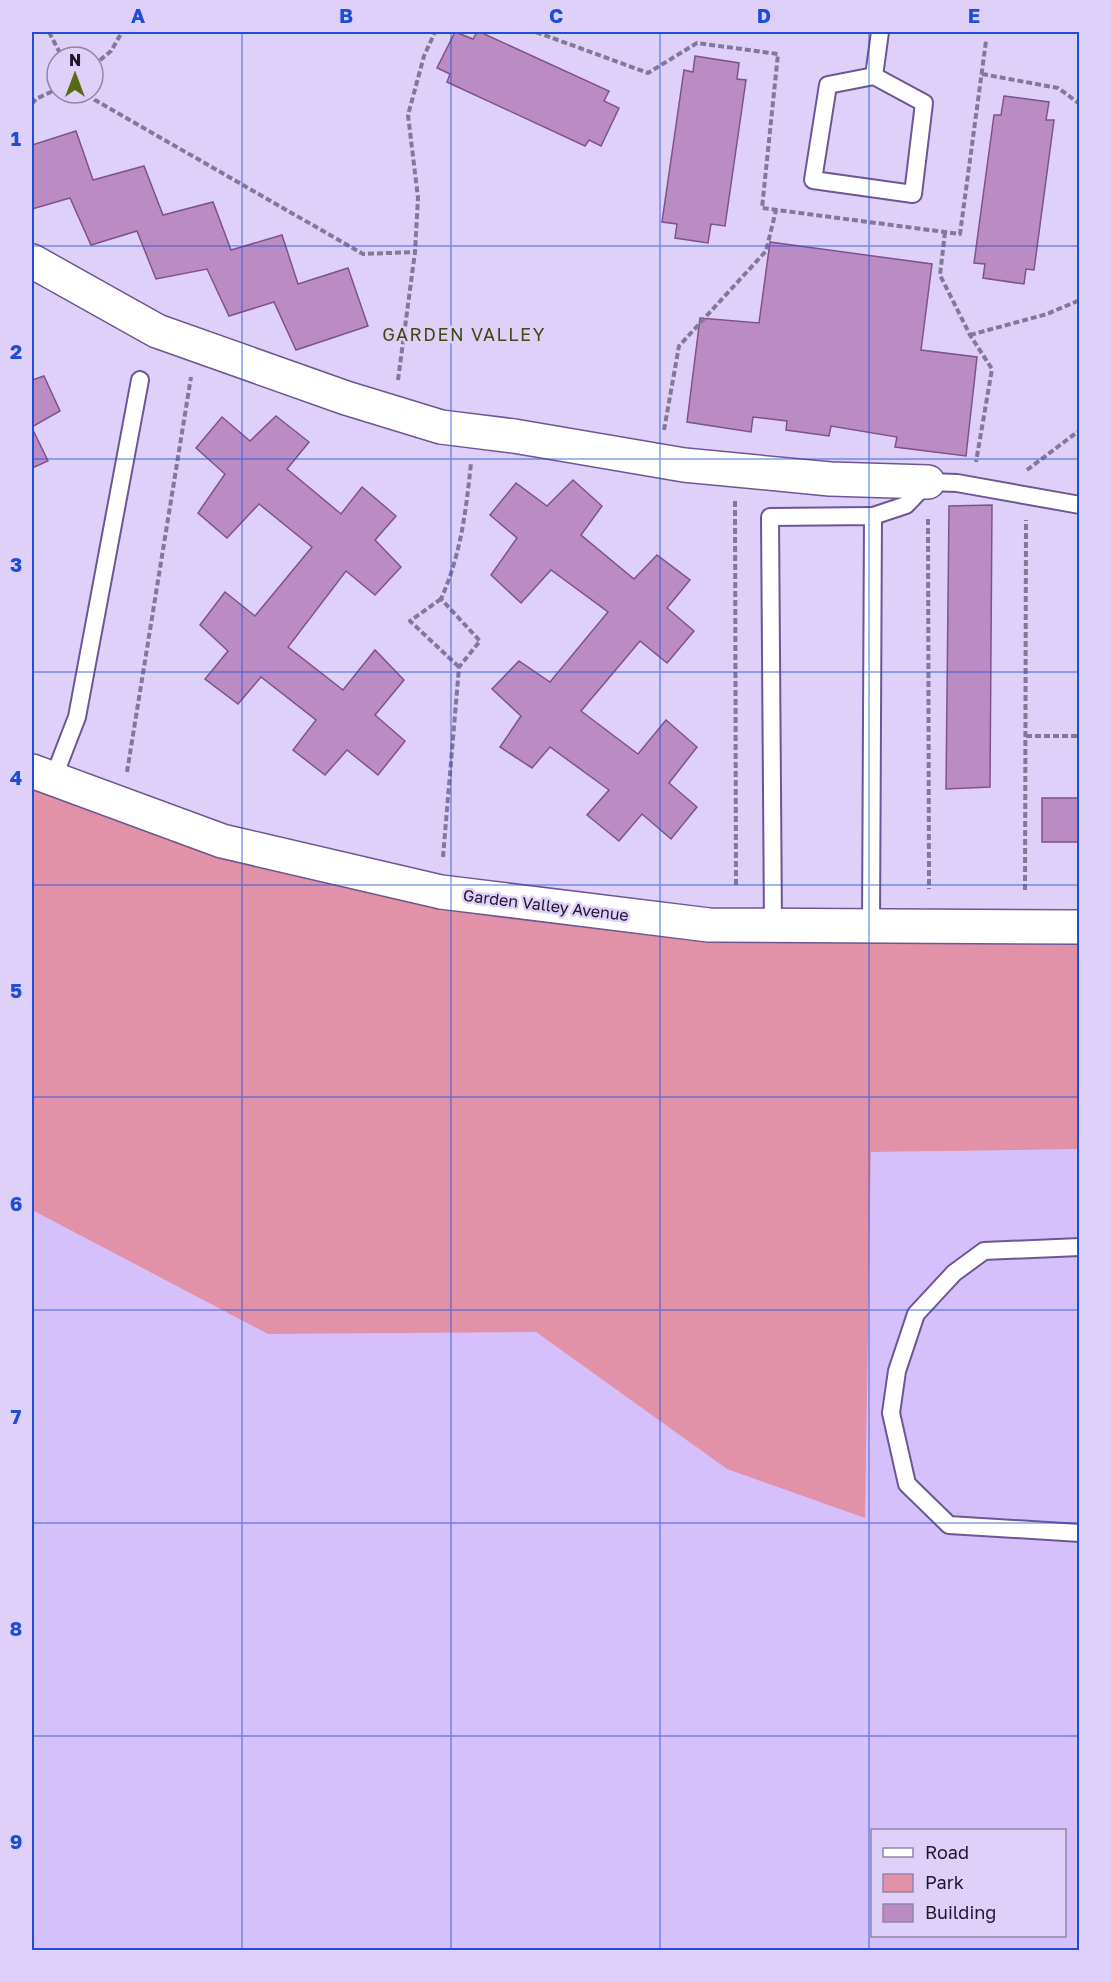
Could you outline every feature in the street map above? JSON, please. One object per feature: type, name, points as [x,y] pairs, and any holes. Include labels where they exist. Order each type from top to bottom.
[{"type":"street","points":[[32,261],[157,331],[346,398],[441,427],[735,470],[830,479],[928,482]]},
{"type":"street","name":"Garden Valley Avenue","points":[[42,775],[222,841],[441,892],[709,925],[1080,927]]},
{"type":"lane","points":[[874,76],[880,32]]},
{"type":"lane","points":[[874,76],[924,104],[913,194],[813,180],[828,85],[874,76]]},
{"type":"lane","points":[[42,775],[77,717],[140,380]]},
{"type":"lane","points":[[773,925],[770,517],[873,516],[906,505],[928,482],[972,486],[1080,505]]},
{"type":"lane","points":[[871,926],[873,516]]},
{"type":"lane","points":[[1080,1247],[984,1251],[954,1273],[916,1314],[897,1371],[891,1413],[906,1484],[949,1525],[1080,1533]]},
{"type":"path","points":[[105,56],[111,51],[122,32]]},
{"type":"path","points":[[394,413],[415,252],[418,198],[408,115],[424,56],[435,32]]},
{"type":"path","points":[[536,32],[648,73],[697,43],[778,54],[762,208],[960,234],[986,41]]},
{"type":"path","points":[[982,74],[1058,88],[1080,104]]},
{"type":"path","points":[[32,104],[45,95]]},
{"type":"path","points":[[104,105],[363,254],[415,252]]},
{"type":"path","points":[[658,460],[679,346],[766,251],[776,210]]},
{"type":"path","points":[[945,232],[940,275],[970,335],[992,369],[972,486]]},
{"type":"path","points":[[970,335],[1047,314],[1080,300]]},
{"type":"path","points":[[127,773],[196,345]]},
{"type":"path","points":[[1000,491],[1080,430]]},
{"type":"path","points":[[459,667],[410,621],[441,598],[454,571],[465,520],[475,431]]},
{"type":"path","points":[[735,470],[736,888]]},
{"type":"path","points":[[928,482],[929,889]]},
{"type":"path","points":[[1025,890],[1027,496]]},
{"type":"path","points":[[441,598],[480,641],[459,667],[443,857]]},
{"type":"path","points":[[1026,736],[1080,736]]},
{"type":"shaded area","points":[[1079,1149],[1079,1950],[32,1950],[32,1210],[268,1334],[536,1332],[727,1469],[865,1518],[871,1152]]},
{"type":"green space","points":[[32,771],[222,841],[709,925],[1079,927],[1079,1149],[871,1152],[865,1518],[727,1469],[536,1332],[268,1334],[32,1210]]},
{"type":"building","points":[[455,32],[473,39],[477,32],[480,32],[609,91],[604,101],[619,108],[601,146],[589,140],[585,146],[447,82],[450,74],[437,68]]},
{"type":"building","points":[[695,56],[739,63],[737,79],[746,80],[725,226],[711,224],[708,243],[675,238],[677,224],[662,222],[684,70],[693,72]]},
{"type":"building","points":[[1004,96],[1049,102],[1046,120],[1054,120],[1034,270],[1026,269],[1024,284],[983,278],[985,264],[974,263],[994,115],[1001,115]]},
{"type":"building","points":[[76,131],[93,180],[144,166],[163,215],[213,202],[231,250],[282,235],[298,284],[348,268],[368,326],[296,350],[274,302],[229,316],[207,269],[156,279],[137,231],[91,245],[70,198],[32,209],[32,145]]},
{"type":"building","points":[[770,242],[932,264],[921,350],[977,357],[966,456],[895,447],[897,437],[831,426],[829,436],[786,430],[787,421],[753,417],[751,432],[687,422],[700,318],[759,323]]},
{"type":"building","points":[[44,376],[60,411],[32,427],[32,380]]},
{"type":"building","points":[[276,416],[309,442],[287,469],[341,514],[362,487],[396,516],[375,540],[401,567],[375,595],[346,571],[288,647],[343,690],[375,650],[404,680],[375,715],[405,741],[378,775],[347,750],[325,775],[293,750],[316,720],[261,677],[238,704],[205,679],[228,651],[200,625],[225,592],[255,616],[312,547],[259,504],[227,538],[198,513],[225,474],[196,448],[222,417],[250,441]]},
{"type":"building","points":[[32,428],[48,461],[32,468]]},
{"type":"building","points":[[573,480],[602,506],[581,535],[634,579],[657,555],[690,580],[667,608],[694,631],[667,663],[640,641],[581,711],[638,754],[666,720],[697,747],[669,783],[697,807],[671,839],[642,814],[619,841],[587,815],[609,790],[550,747],[532,768],[500,747],[521,716],[492,689],[519,661],[550,682],[608,612],[551,570],[521,603],[491,575],[517,538],[490,515],[516,483],[547,506]]},
{"type":"building","points":[[992,505],[990,787],[946,789],[949,506]]},
{"type":"building","points":[[1042,798],[1080,798],[1080,842],[1042,842]]},
{"type":"district","name":"GARDEN VALLEY","points":[[464,335]]}]
